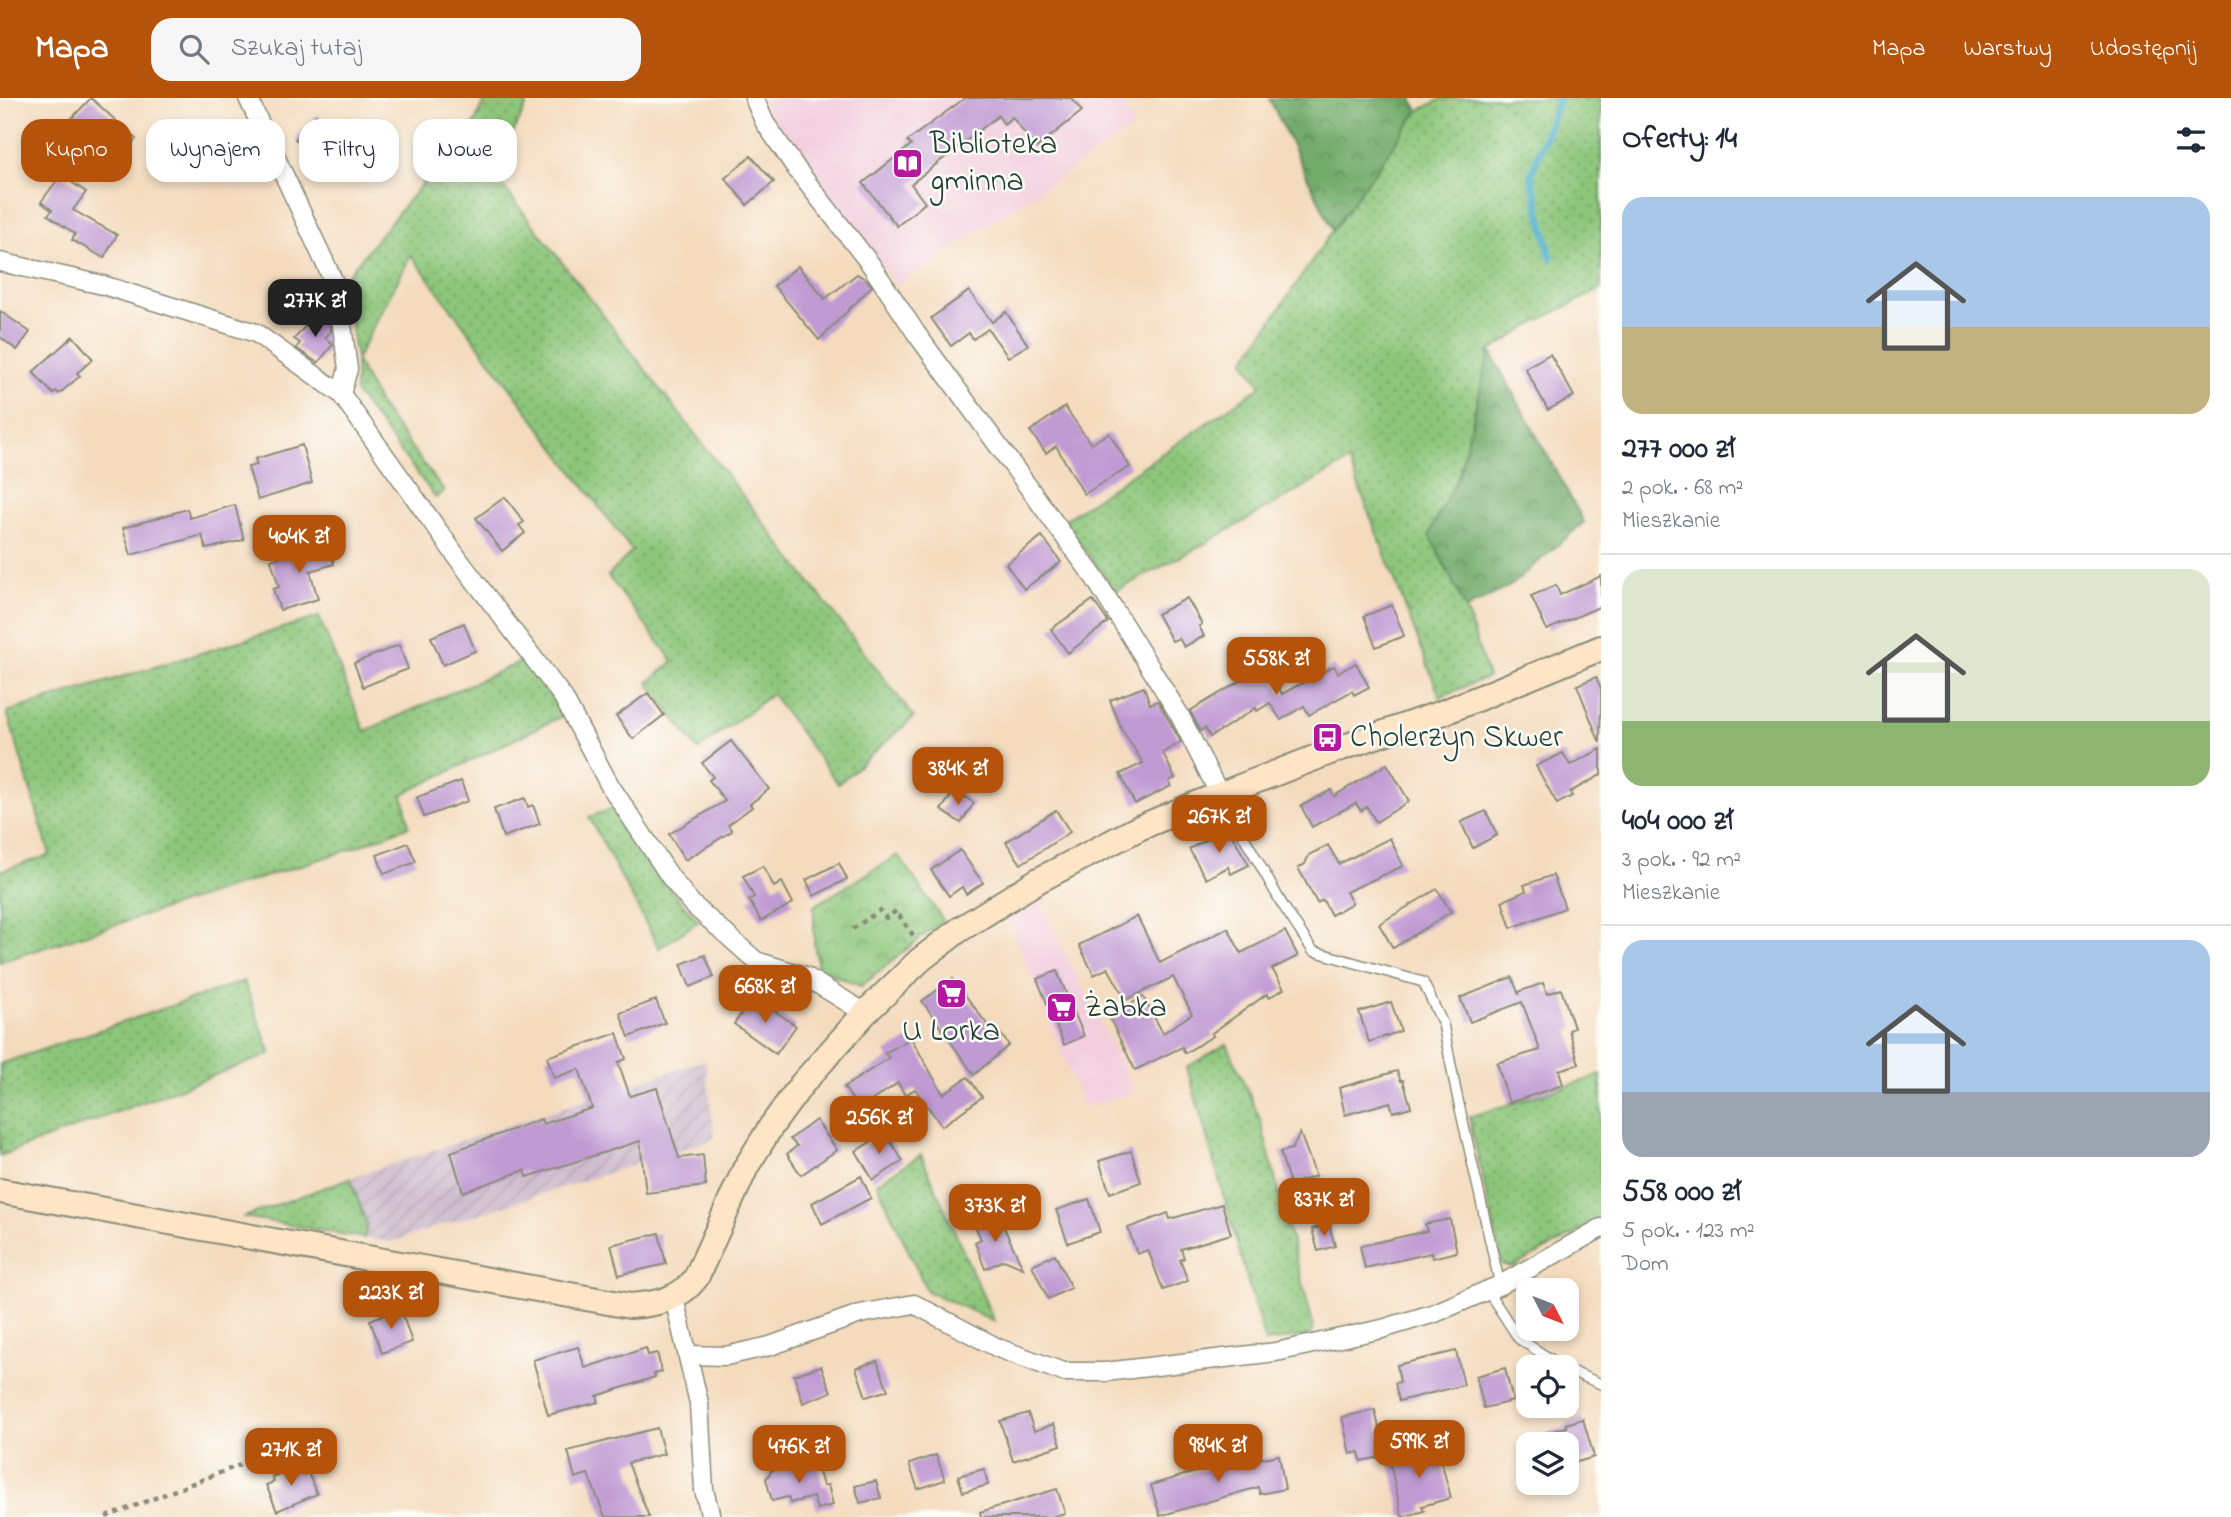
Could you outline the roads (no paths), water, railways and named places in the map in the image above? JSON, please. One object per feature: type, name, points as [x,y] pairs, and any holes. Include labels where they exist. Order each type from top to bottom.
[{"type":"street","points":[[248,98],[333,280],[348,369],[341,394]]},
{"type":"street","points":[[754,98],[765,123],[798,171],[871,265],[916,333],[1094,578],[1179,714],[1220,795]]},
{"type":"street","points":[[0,262],[103,285],[256,333],[341,394],[462,564],[563,697],[609,784],[671,878],[692,904],[756,961],[806,976],[865,1013]]},
{"type":"street","points":[[0,1191],[631,1306],[674,1298],[689,1287],[702,1267],[747,1167],[772,1125],[802,1084],[865,1013],[925,956],[959,930],[1026,887],[1131,832],[1601,648]]},
{"type":"street","points":[[688,1355],[726,1356],[770,1346],[860,1314],[914,1304],[998,1348],[1063,1372],[1105,1372],[1276,1352],[1382,1329],[1435,1313],[1494,1288],[1601,1228]]},
{"type":"street","points":[[674,1298],[699,1403],[704,1490],[710,1517]]},
{"type":"lane","points":[[1220,795],[1282,904],[1313,951],[1423,982],[1443,1024],[1494,1288],[1519,1339],[1544,1355]]},
{"type":"lane","points":[[1579,1374],[1601,1384]]},
{"type":"waterway","points":[[1551,258],[1531,175],[1559,98]]},
{"type":"place","name":"Biblioteka gminna","points":[[907,163]]},
{"type":"place","name":"Cholerzyn Skwer","points":[[1327,738]]},
{"type":"place","name":"U Lorka","points":[[951,993]]},
{"type":"place","name":"Żabka","points":[[1061,1008]]}]
